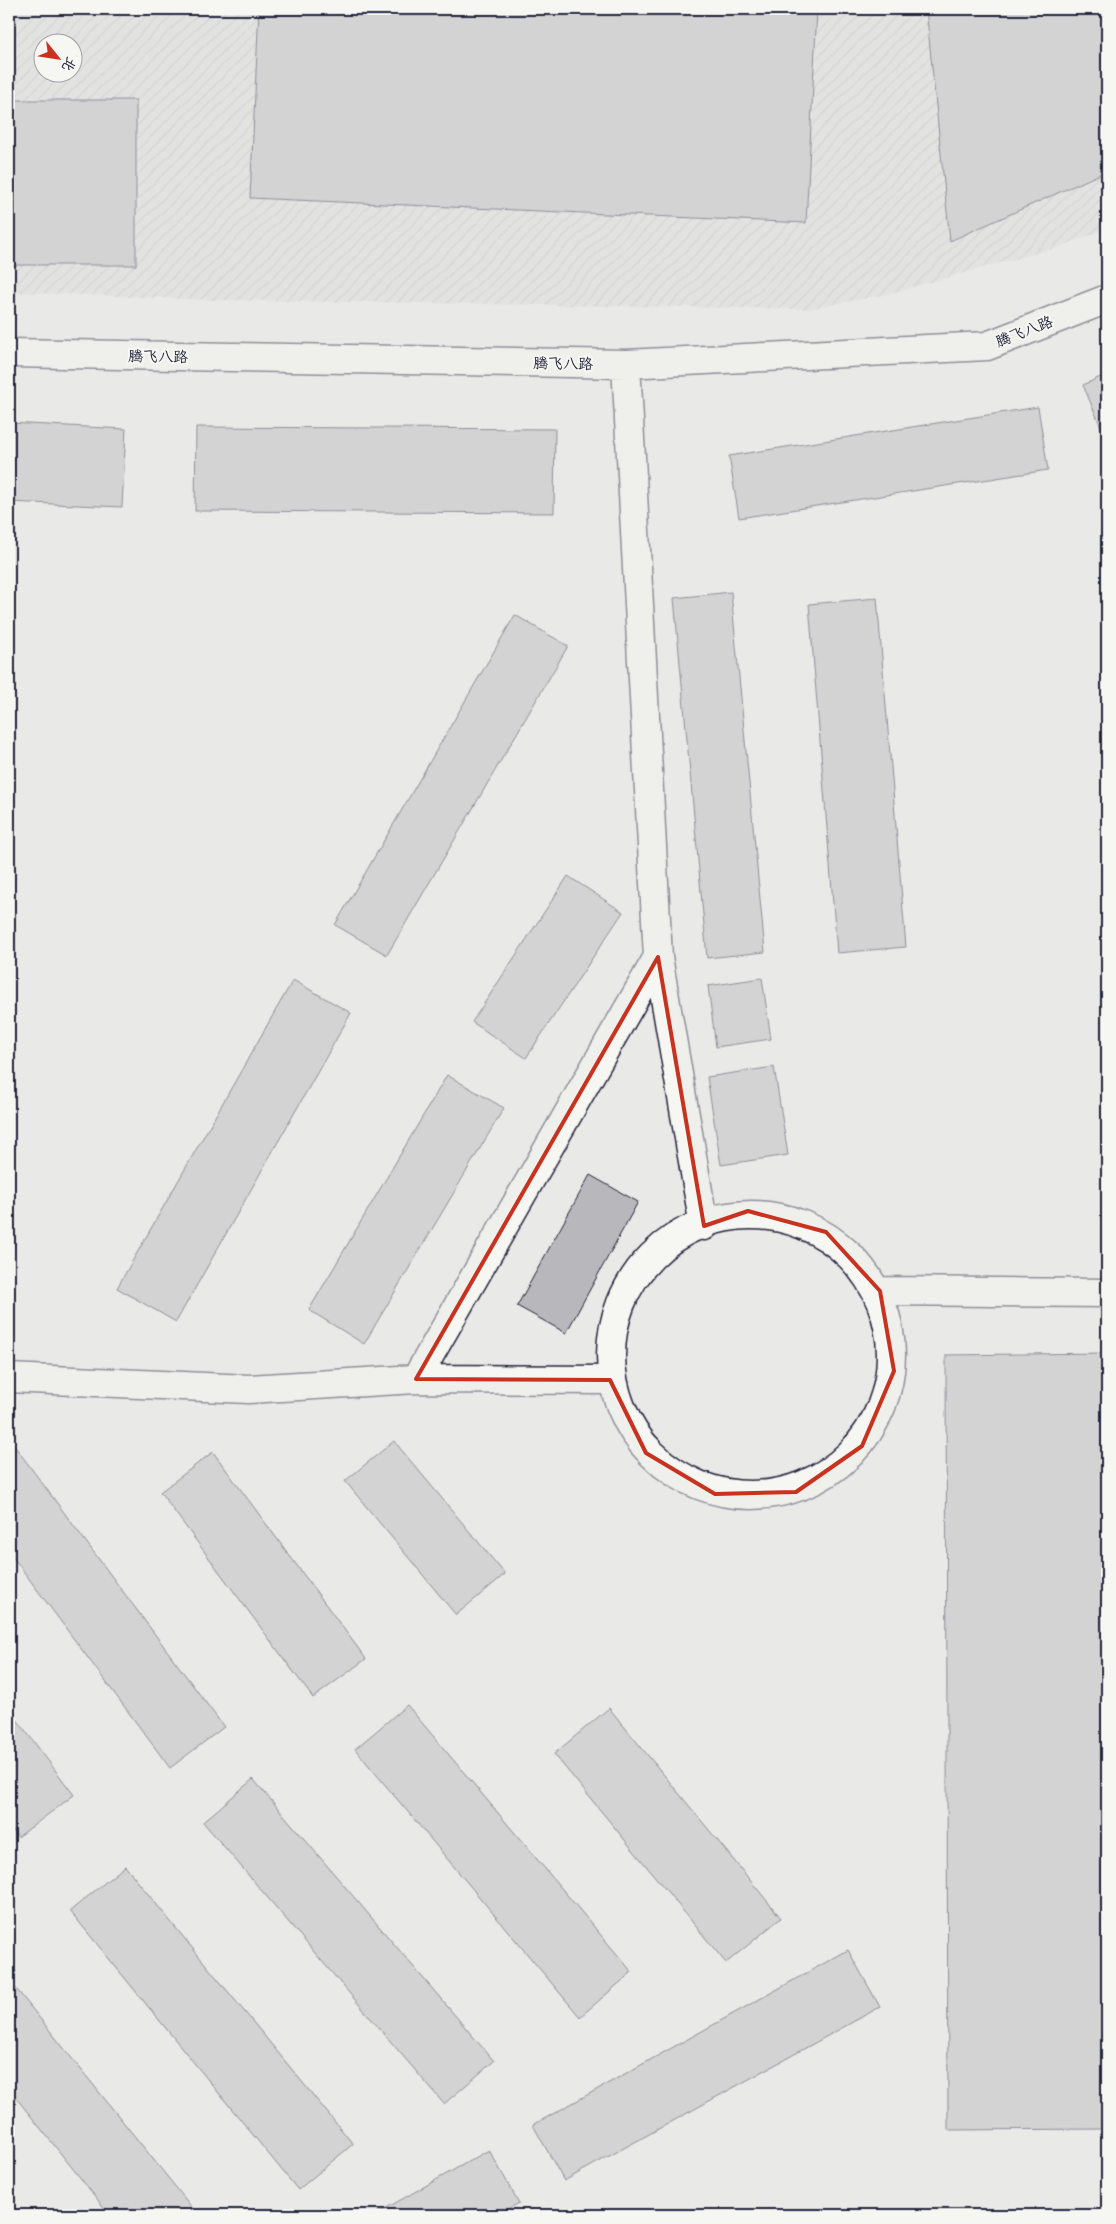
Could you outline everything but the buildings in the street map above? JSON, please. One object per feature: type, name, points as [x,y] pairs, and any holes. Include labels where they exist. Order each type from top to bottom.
[{"type":"street","name":"腾飞八路","points":[[9,353],[626,364],[987,346],[1107,299]]},
{"type":"street","points":[[626,364],[658,957],[704,1226]]},
{"type":"street","points":[[416,1379],[658,957]]},
{"type":"street","points":[[748,1212],[826,1232],[880,1291],[894,1371],[877,1413],[862,1446],[796,1492],[715,1494],[646,1453],[610,1380],[620,1300],[671,1237],[748,1212]]},
{"type":"street","points":[[880,1291],[1107,1293]]},
{"type":"street","points":[[9,1378],[248,1389],[416,1379],[610,1380]]},
{"type":"highlighted area","points":[[658,957],[704,1226],[748,1211],[826,1232],[880,1291],[894,1371],[862,1446],[796,1492],[715,1494],[646,1453],[610,1380],[416,1379]]},
{"type":"shaded area","points":[[9,9],[1107,9],[1107,229],[1059,247],[884,295],[808,309],[213,300],[9,292]]}]
